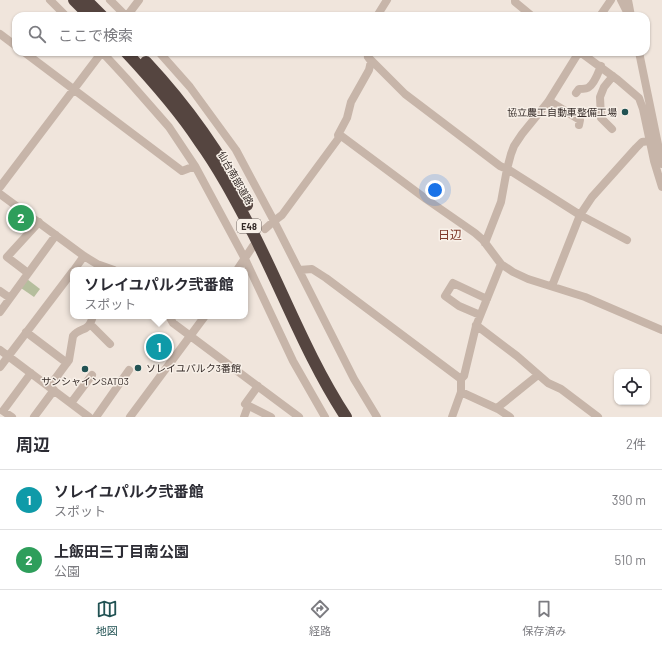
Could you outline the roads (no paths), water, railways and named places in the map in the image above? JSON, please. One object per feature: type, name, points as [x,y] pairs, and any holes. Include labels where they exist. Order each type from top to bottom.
[{"type":"highway","points":[[74,0],[86,12]]},
{"type":"highway","points":[[86,0],[98,12]]},
{"type":"highway","name":"仙台南部道路","points":[[130,56],[183,118],[200,141],[229,188],[253,234],[293,320],[320,373],[346,417]]},
{"type":"highway","name":"仙台南部道路","points":[[141,56],[165,82],[222,158],[327,368],[355,417]]},
{"type":"street","points":[[50,0],[62,12]]},
{"type":"street","points":[[110,0],[122,12]]},
{"type":"street","points":[[129,12],[139,0]]},
{"type":"street","points":[[380,12],[387,0]]},
{"type":"street","points":[[515,0],[515,2],[527,12]]},
{"type":"street","points":[[620,0],[628,12]]},
{"type":"street","points":[[628,0],[630,12]]},
{"type":"street","points":[[602,12],[608,1]]},
{"type":"street","points":[[0,34],[12,43]]},
{"type":"street","points":[[29,56],[182,171],[195,166]]},
{"type":"street","points":[[0,187],[99,56]]},
{"type":"street","points":[[106,56],[169,127],[195,166],[245,259],[293,361],[325,417]]},
{"type":"street","points":[[163,56],[190,87],[236,150],[274,220],[354,379],[378,417]]},
{"type":"street","points":[[265,229],[274,220],[282,215],[334,146],[347,118],[351,102],[369,70],[372,61],[369,56]]},
{"type":"street","points":[[369,56],[405,94],[500,166],[580,215],[627,240]]},
{"type":"street","points":[[485,242],[501,202],[507,169],[514,146],[549,101],[577,56]]},
{"type":"street","points":[[586,56],[601,66],[639,98],[643,109],[654,161],[662,187]]},
{"type":"street","points":[[640,56],[662,164]]},
{"type":"street","points":[[576,93],[579,89],[587,89],[590,87],[601,66]]},
{"type":"street","points":[[612,129],[601,118],[600,111],[601,93],[613,76]]},
{"type":"street","points":[[590,87],[601,93]]},
{"type":"street","points":[[549,101],[580,120],[579,125]]},
{"type":"street","points":[[340,135],[426,200],[475,233],[485,242],[502,264],[513,272],[528,279],[584,297],[662,330]]},
{"type":"street","points":[[552,286],[580,215],[592,197],[642,142],[649,141]]},
{"type":"street","points":[[0,194],[84,256],[105,267]]},
{"type":"street","points":[[28,274],[7,257],[39,222]]},
{"type":"street","points":[[0,312],[56,236]]},
{"type":"street","points":[[239,267],[254,246]]},
{"type":"street","points":[[75,267],[84,256]]},
{"type":"street","points":[[452,417],[461,392],[461,379],[464,376],[476,325],[502,264]]},
{"type":"street","points":[[299,270],[312,269],[326,278],[461,379]]},
{"type":"street","points":[[0,367],[70,274]]},
{"type":"street","points":[[480,315],[459,306],[445,296],[452,283],[487,299]]},
{"type":"street","points":[[0,291],[10,298]]},
{"type":"street","points":[[34,417],[69,360],[73,336],[84,330],[90,324],[92,319]]},
{"type":"street","points":[[170,319],[173,324],[299,417]]},
{"type":"street","points":[[130,417],[203,319]]},
{"type":"street","points":[[90,324],[110,344]]},
{"type":"street","points":[[476,325],[517,356],[548,383],[561,389],[598,417]]},
{"type":"street","points":[[26,332],[67,363]]},
{"type":"street","points":[[0,350],[89,417]]},
{"type":"street","points":[[96,417],[129,370]]},
{"type":"street","points":[[12,417],[3,411],[31,373]]},
{"type":"street","points":[[71,403],[92,375]]},
{"type":"street","points":[[497,408],[538,375]]},
{"type":"street","points":[[244,417],[248,406],[245,404],[258,386]]},
{"type":"street","points":[[461,392],[497,408],[510,417]]},
{"type":"street","points":[[248,406],[271,417]]},
{"type":"place","name":"協立農工自動車整備工場","points":[[625,112]]},
{"type":"place","name":"上飯田三丁目南公園","points":[[21,218]]},
{"type":"place","name":"ソレイユパルク弐番館","points":[[159,347]]},
{"type":"place","name":"ソレイユパルク3番館","points":[[138,368]]},
{"type":"place","name":"サンシャインSATO3","points":[[85,369]]},
{"type":"district","name":"日辺","points":[[450,234]]}]
